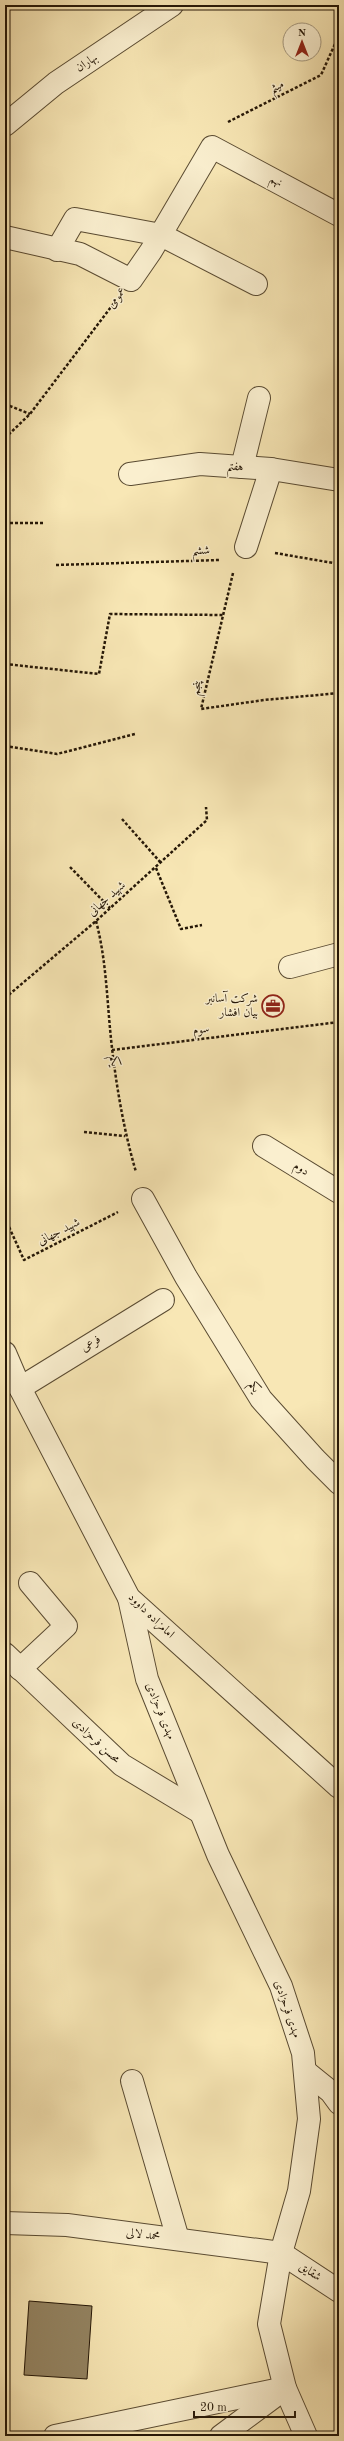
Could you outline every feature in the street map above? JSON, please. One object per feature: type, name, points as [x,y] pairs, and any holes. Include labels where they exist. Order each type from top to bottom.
[{"type":"street","name":"بهاران","points":[[5,125],[56,83],[172,5]]},
{"type":"street","name":"نهم","points":[[212,146],[339,215]]},
{"type":"street","name":"عمومی","points":[[131,280],[160,235],[212,146]]},
{"type":"street","points":[[57,250],[75,218],[160,235],[256,284]]},
{"type":"street","points":[[5,237],[80,254],[131,280]]},
{"type":"street","points":[[242,468],[259,398]]},
{"type":"street","name":"هفتم","points":[[130,474],[200,464],[272,469],[339,480]]},
{"type":"street","points":[[241,553],[272,469]]},
{"type":"street","points":[[290,967],[339,954]]},
{"type":"street","name":"دوم","points":[[264,1146],[339,1192]]},
{"type":"street","name":"یکم","points":[[143,1199],[186,1277],[262,1399],[315,1459],[339,1483]]},
{"type":"street","name":"فرعی","points":[[20,1388],[163,1300]]},
{"type":"street","name":"امامزاده داوود","points":[[5,1353],[20,1388],[129,1598],[339,1787]]},
{"type":"street","points":[[12,1662],[66,1626],[30,1583]]},
{"type":"street","name":"مهدی فرحزادی","points":[[129,1598],[147,1679],[200,1812],[281,1986],[303,2053],[309,2119],[299,2191],[282,2253],[269,2324],[285,2388],[306,2436]]},
{"type":"street","name":"محسن فرحزادی","points":[[12,1662],[122,1765],[200,1812]]},
{"type":"street","points":[[305,2071],[331,2092],[339,2103]]},
{"type":"street","points":[[132,2081],[178,2239]]},
{"type":"street","name":"محمد لالی","points":[[5,2223],[67,2225],[282,2253]]},
{"type":"street","name":"شقایق","points":[[282,2253],[339,2291]]},
{"type":"street","points":[[56,2436],[285,2388]]},
{"type":"street","points":[[221,2436],[285,2388]]},
{"type":"path","name":"میثم","points":[[212,146],[226,124],[321,74],[339,35]]},
{"type":"path","name":"عمومی","points":[[5,438],[30,414],[131,280]]},
{"type":"path","points":[[5,404],[30,414]]},
{"type":"path","points":[[5,523],[44,523]]},
{"type":"path","name":"ششم","points":[[56,565],[241,553],[339,564]]},
{"type":"path","name":"پنجم","points":[[241,553],[223,615],[201,709],[264,700],[339,693]]},
{"type":"path","points":[[5,664],[99,674],[110,614],[223,615]]},
{"type":"path","points":[[5,746],[57,754],[135,734]]},
{"type":"path","name":"شهید جهانی","points":[[5,998],[96,921],[207,820],[206,807]]},
{"type":"path","points":[[122,819],[161,863]]},
{"type":"path","points":[[70,867],[110,908]]},
{"type":"path","points":[[156,868],[181,929],[202,925]]},
{"type":"path","name":"یکم","points":[[96,921],[101,940],[112,1050],[126,1136],[143,1199]]},
{"type":"path","name":"سوم","points":[[112,1050],[339,1022]]},
{"type":"path","points":[[84,1132],[126,1136]]},
{"type":"path","name":"شهید جهانی","points":[[5,1218],[24,1260],[143,1199]]},
{"type":"building","points":[[29,2301],[92,2306],[87,2379],[24,2375]]},
{"type":"place","name":"شرکت آسانبر بیان افشار","points":[[273,1006]]}]
